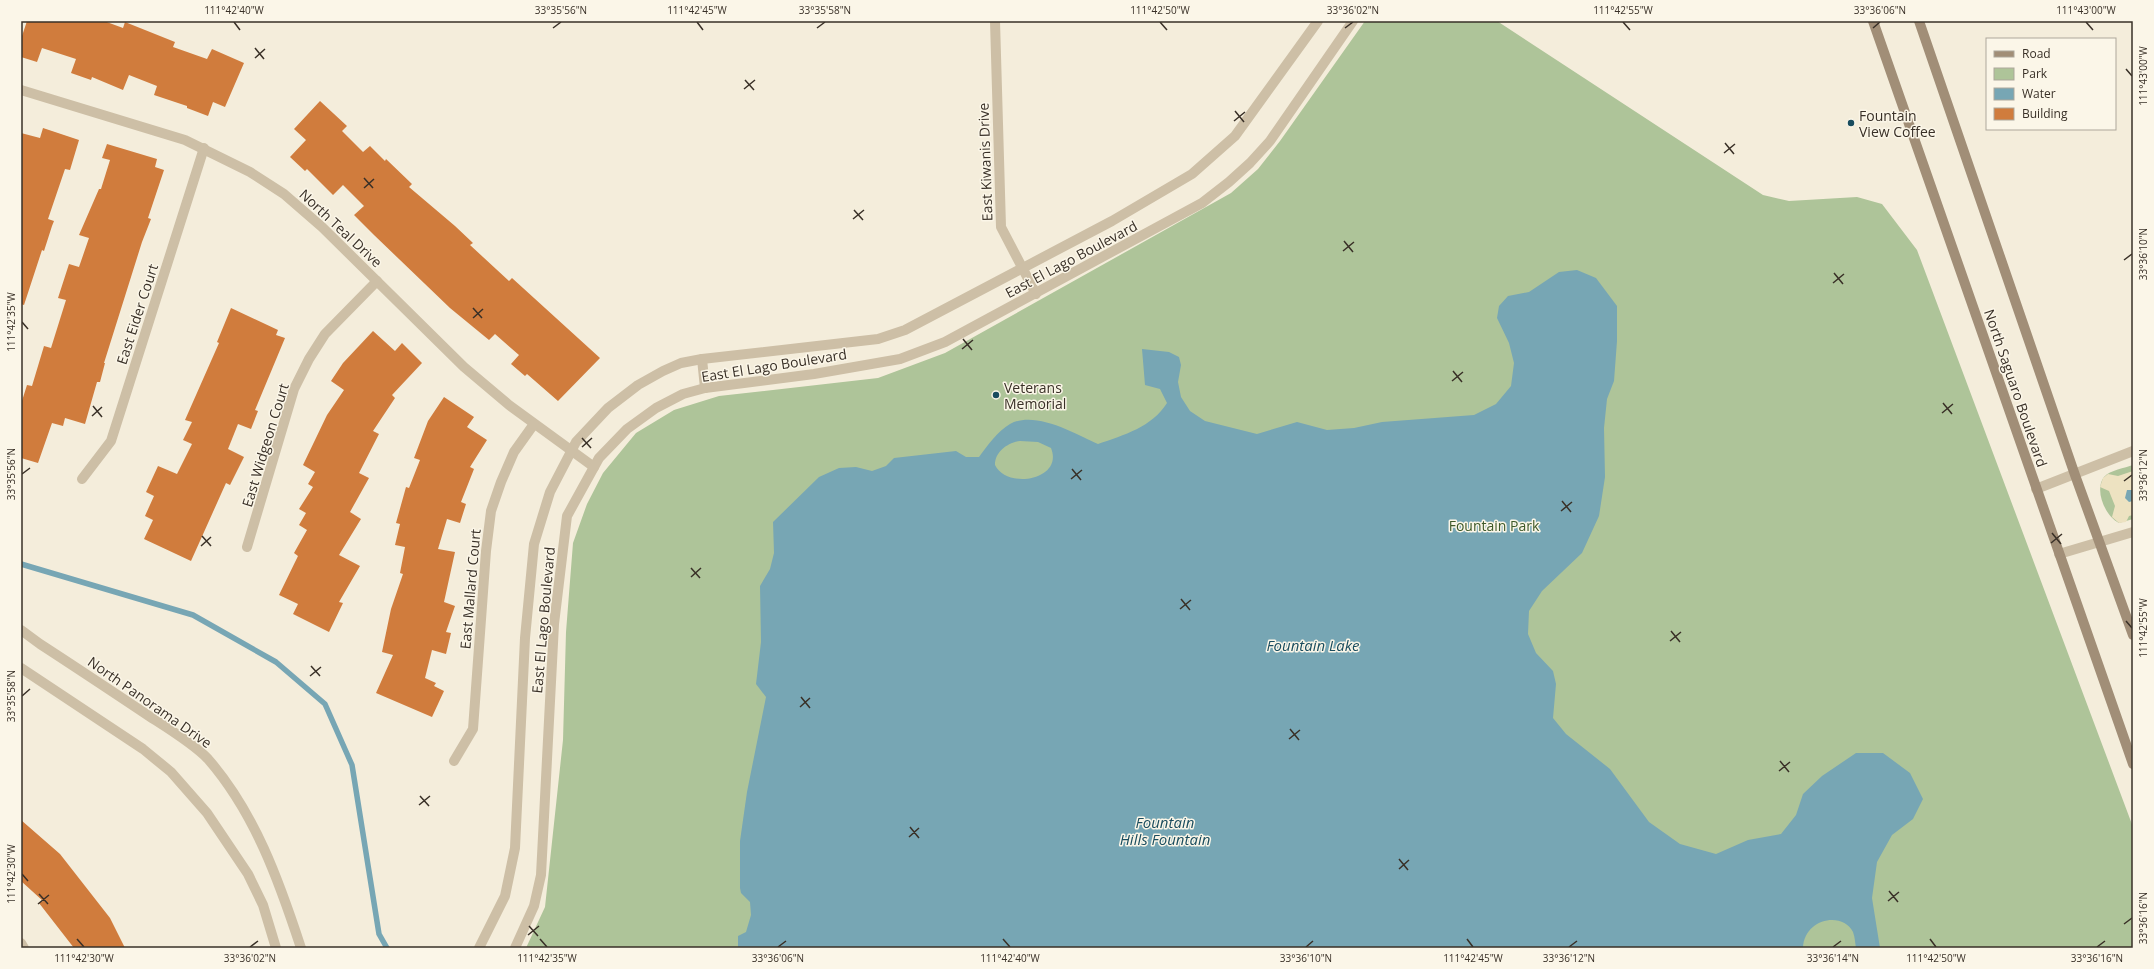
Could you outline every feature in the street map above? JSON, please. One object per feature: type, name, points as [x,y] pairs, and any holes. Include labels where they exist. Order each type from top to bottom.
[{"type":"main road","name":"North Saguaro Boulevard","points":[[1873,21],[2133,764]]},
{"type":"main road","name":"North Saguaro Boulevard","points":[[1919,21],[2075,475],[2133,635]]},
{"type":"street","name":"East Kiwanis Drive","points":[[995,21],[1001,227],[1036,294]]},
{"type":"street","name":"East El Lago Boulevard","points":[[479,948],[505,896],[515,848],[526,638],[534,544],[550,492],[576,442],[608,408],[638,385],[682,363],[702,359],[878,339],[928,320],[1112,221],[1192,174],[1235,136],[1318,21]]},
{"type":"street","name":"East El Lago Boulevard","points":[[515,948],[534,906],[540,875],[554,624],[567,516],[599,458],[628,429],[656,408],[683,394],[705,388],[814,374],[900,359],[945,342],[1202,203],[1250,163],[1270,140],[1353,21]]},
{"type":"street","name":"North Teal Drive","points":[[21,90],[155,130],[204,148],[250,172],[284,194],[322,227],[464,366],[509,406],[571,452],[594,467]]},
{"type":"street","name":"East Eider Court","points":[[82,479],[111,441],[204,148]]},
{"type":"street","name":"East Widgeon Court","points":[[247,547],[294,389],[309,359],[325,334],[377,280]]},
{"type":"street","points":[[702,359],[705,388]]},
{"type":"street","name":"East Mallard Court","points":[[454,761],[473,729],[486,551],[491,511],[501,482],[514,452],[534,424]]},
{"type":"street","points":[[2036,489],[2133,451]]},
{"type":"street","points":[[2059,554],[2133,532]]},
{"type":"street","name":"North Panorama Drive","points":[[21,630],[170,729],[207,758],[241,804],[264,849],[281,886],[301,948]]},
{"type":"street","points":[[21,668],[143,749],[171,772],[207,813],[248,874],[262,904],[276,948]]},
{"type":"street","points":[[21,943],[24,948]]},
{"type":"green space","name":"Fountain Park","points":[[1365,21],[1497,21],[1763,195],[1789,201],[1857,197],[1882,204],[1917,250],[2133,827],[2133,948],[526,948],[545,907],[563,740],[566,632],[573,543],[587,504],[603,473],[636,433],[674,410],[719,396],[878,378],[945,353],[1231,193],[1258,169],[1280,141]]},
{"type":"green space","points":[[2133,465],[2133,519],[2119,523],[2109,515],[2105,509],[2102,502],[2100,489],[2101,482],[2104,477],[2110,473]]},
{"type":"shaded area","points":[[2133,471],[2133,515],[2129,516],[2126,522],[2119,523],[2112,517],[2115,506],[2109,491],[2100,487],[2103,478],[2108,474],[2118,476]]},
{"type":"water","name":"Fountain Lake","points":[[1577,270],[1596,278],[1617,306],[1617,341],[1614,381],[1607,399],[1604,428],[1605,477],[1599,516],[1582,553],[1542,591],[1529,611],[1528,634],[1536,653],[1553,671],[1556,684],[1553,718],[1566,734],[1610,769],[1649,822],[1680,844],[1716,854],[1748,840],[1781,834],[1796,815],[1803,794],[1822,776],[1856,753],[1883,753],[1910,773],[1923,799],[1913,819],[1892,835],[1877,862],[1872,898],[1880,948],[1856,948],[1853,932],[1848,925],[1841,921],[1833,920],[1817,924],[1810,930],[1805,938],[1803,948],[738,948],[738,936],[746,932],[751,915],[750,902],[741,893],[740,888],[740,841],[747,792],[766,697],[756,684],[761,642],[760,586],[770,569],[774,553],[773,522],[819,477],[839,468],[856,467],[872,471],[886,466],[894,458],[956,451],[966,457],[979,457],[1001,431],[1010,424],[1020,420],[1031,420],[1055,425],[1098,444],[1127,433],[1137,429],[1154,418],[1167,403],[1160,389],[1145,385],[1142,349],[1169,352],[1179,357],[1181,365],[1178,382],[1181,397],[1190,411],[1205,421],[1257,434],[1297,422],[1327,430],[1354,428],[1382,422],[1474,415],[1496,404],[1511,386],[1514,363],[1509,343],[1497,318],[1499,306],[1508,296],[1529,292],[1559,272]],"holes":[[[1020,441],[1038,442],[1051,448],[1053,459],[1049,468],[1042,474],[1032,478],[1021,479],[1001,473],[995,465],[999,452],[1006,446]]]},
{"type":"water","points":[[2127,490],[2133,490],[2133,501],[2129,502],[2125,498]]},
{"type":"building","points":[[27,21],[104,21],[123,28],[125,22],[175,42],[173,47],[207,59],[212,49],[244,63],[225,107],[213,102],[208,116],[187,108],[187,106],[154,95],[157,86],[129,75],[123,90],[92,77],[91,80],[71,73],[76,59],[42,48],[37,62],[21,57],[21,39]]},
{"type":"building","points":[[320,101],[347,126],[342,131],[363,152],[370,146],[385,161],[386,159],[412,184],[409,187],[473,243],[470,245],[509,281],[512,278],[600,358],[558,401],[527,374],[525,376],[511,364],[519,355],[495,334],[489,340],[450,308],[354,215],[364,206],[343,185],[333,195],[307,169],[305,171],[290,157],[306,140],[294,129]]},
{"type":"building","points":[[43,128],[79,140],[70,170],[65,169],[48,219],[54,221],[44,251],[42,250],[24,305],[21,304],[21,133],[40,138]]},
{"type":"building","points":[[107,144],[157,159],[155,167],[164,170],[148,218],[151,219],[142,242],[104,363],[100,382],[97,382],[85,424],[65,418],[63,426],[52,423],[38,463],[21,458],[21,404],[27,385],[32,386],[44,346],[51,348],[66,300],[58,298],[69,264],[79,267],[89,238],[79,235],[99,189],[101,189],[110,160],[102,158]]},
{"type":"building","points":[[231,308],[278,330],[276,335],[285,338],[255,410],[258,411],[251,429],[238,424],[228,449],[244,457],[230,485],[226,483],[191,561],[144,539],[153,520],[145,516],[154,496],[146,492],[158,466],[177,474],[192,444],[183,440],[192,422],[185,420],[219,343],[217,342]]},
{"type":"building","points":[[373,331],[395,351],[402,343],[422,363],[392,395],[395,398],[373,431],[379,434],[359,473],[369,478],[350,512],[361,519],[339,555],[360,566],[339,602],[343,603],[329,632],[293,614],[298,604],[279,595],[298,556],[294,553],[307,530],[299,525],[306,513],[299,509],[313,487],[308,484],[315,472],[303,465],[327,415],[344,390],[331,381],[343,363]]},
{"type":"building","points":[[444,397],[474,417],[467,427],[487,440],[470,467],[474,469],[461,502],[466,504],[460,523],[447,519],[438,549],[455,552],[444,602],[455,606],[446,632],[451,633],[446,654],[432,650],[425,678],[436,683],[434,686],[444,691],[432,717],[376,693],[393,655],[382,652],[391,609],[403,574],[400,573],[405,547],[395,545],[400,524],[396,523],[406,487],[409,488],[420,460],[414,458],[428,421]]},
{"type":"building","points":[[21,820],[60,854],[110,918],[125,948],[74,948],[39,903],[43,901],[21,881]]},
{"type":"waterway","points":[[21,564],[193,615],[276,662],[325,704],[352,765],[379,934],[387,948]]},
{"type":"place","name":"Fountain View Coffee","points":[[1851,123]]},
{"type":"place","name":"Veterans Memorial","points":[[996,395]]},
{"type":"water label","name":"Fountain Hills Fountain","points":[[1165,830]]}]
